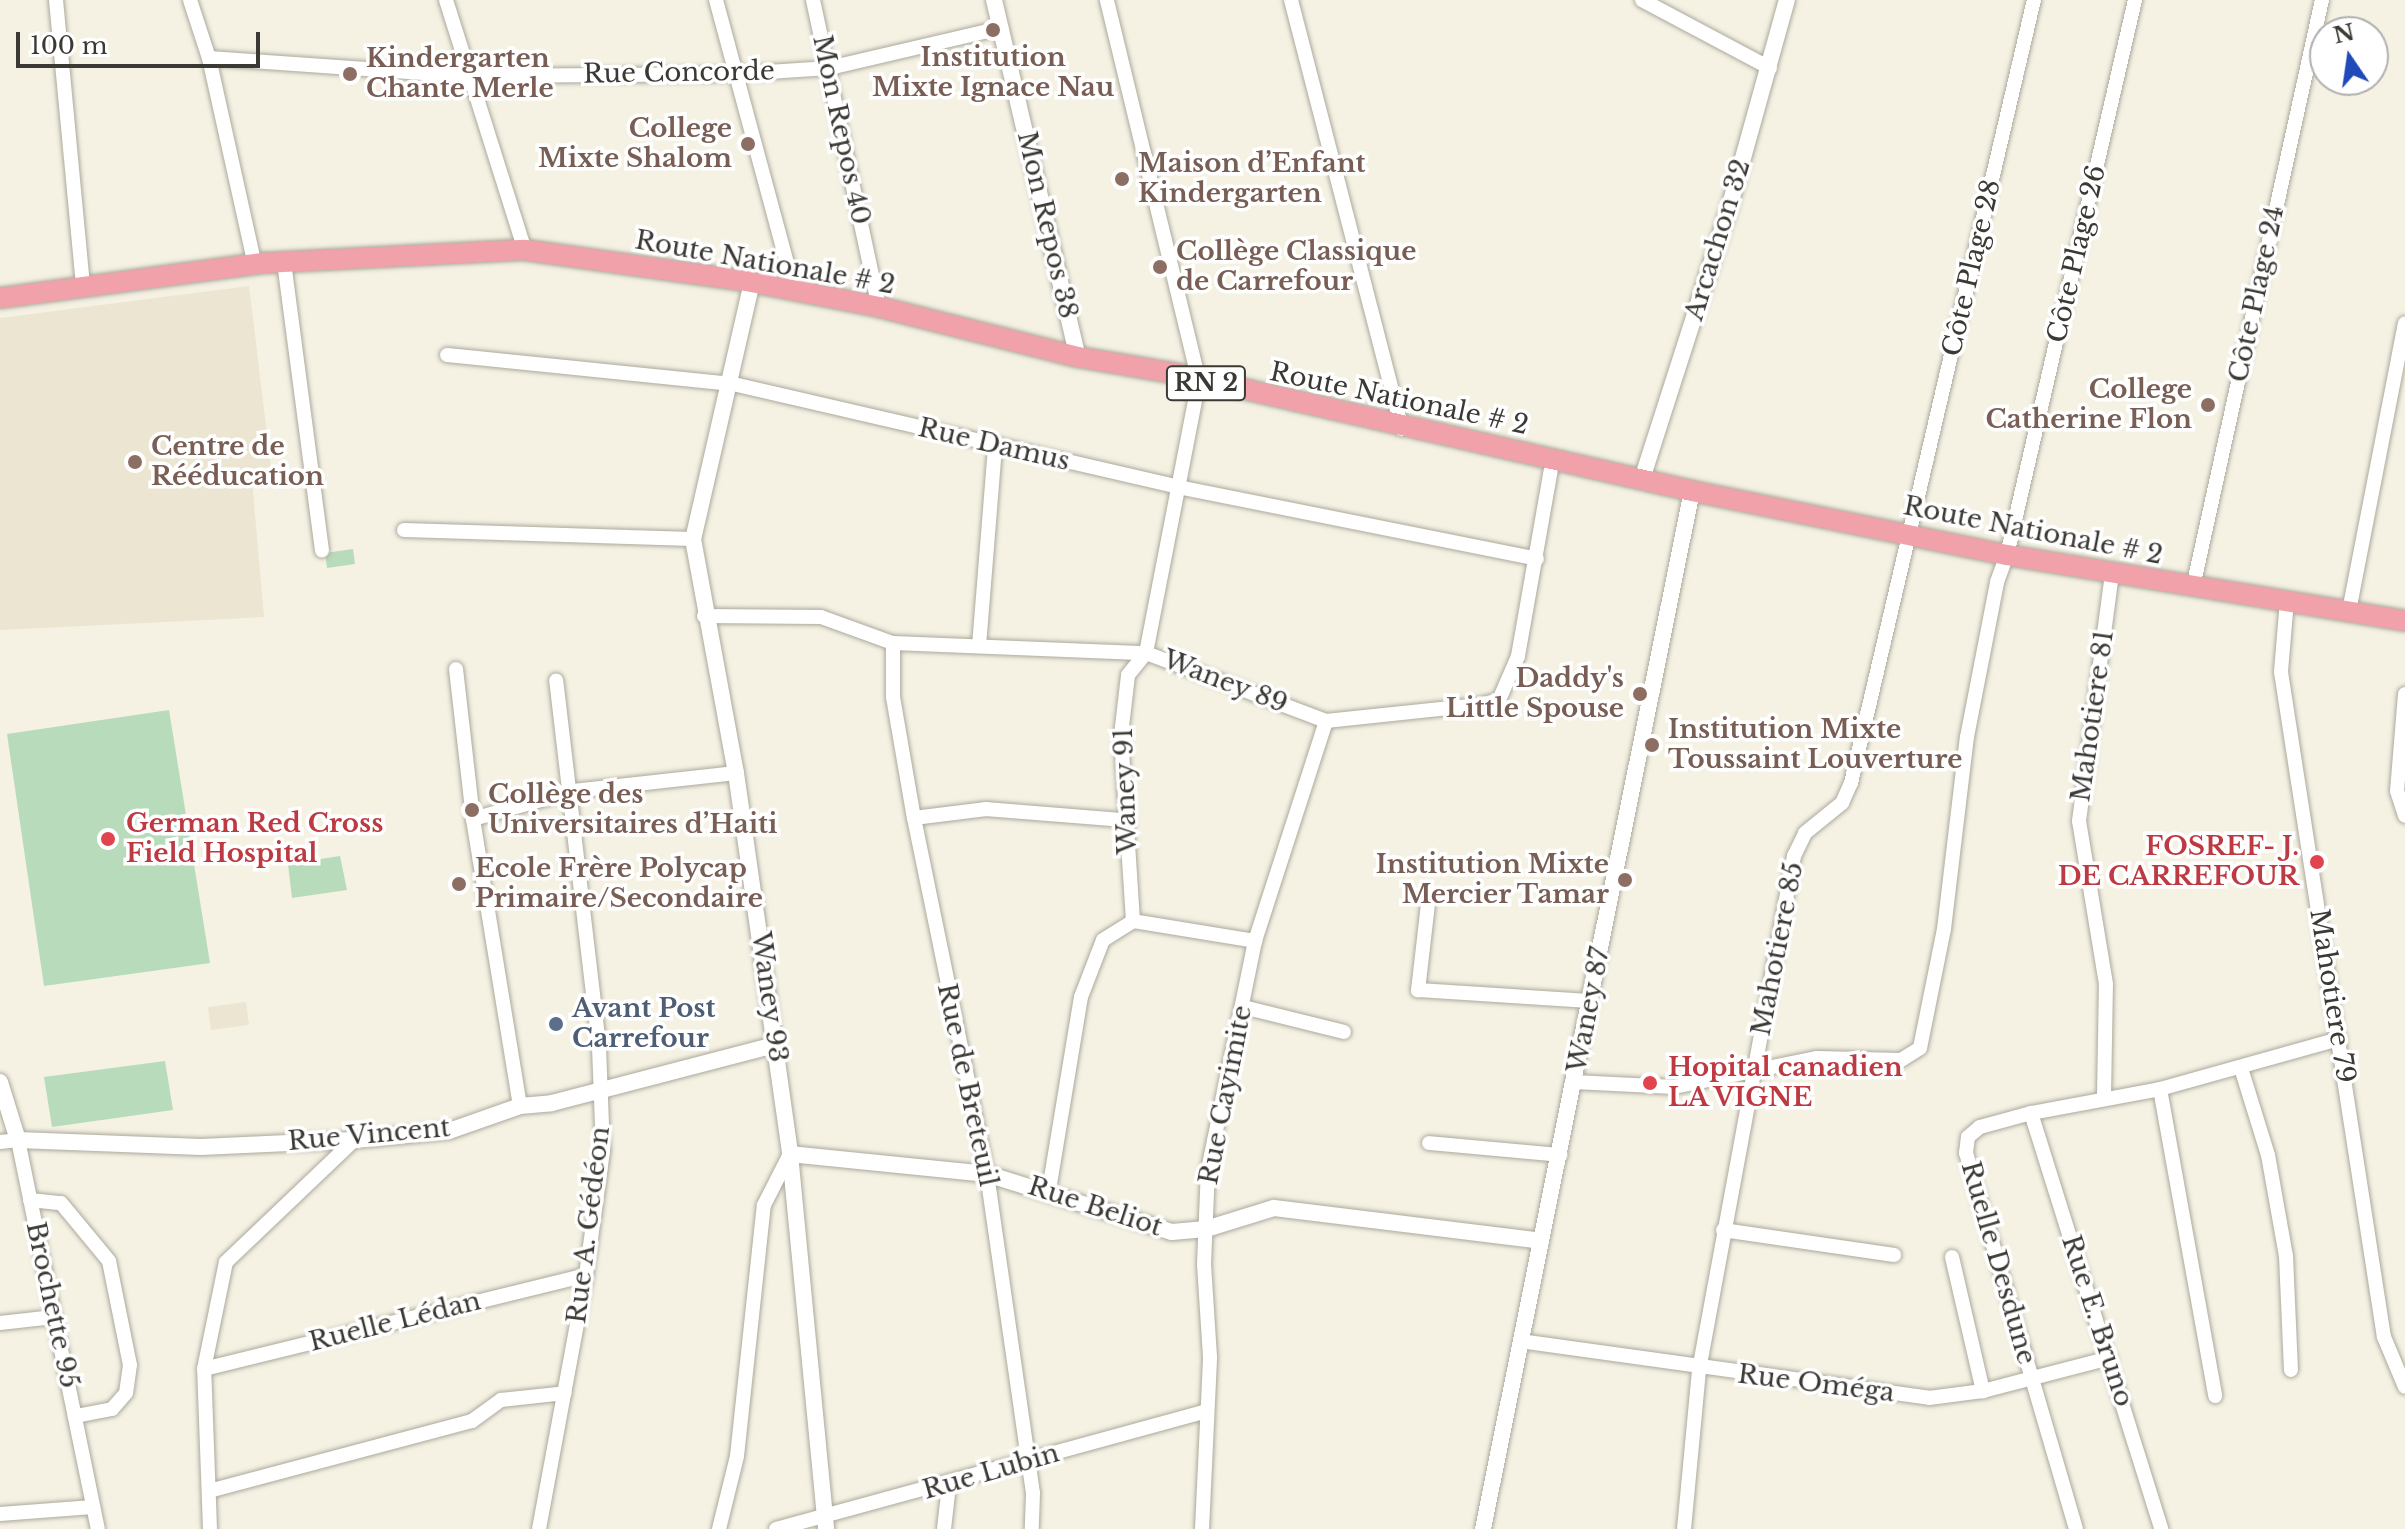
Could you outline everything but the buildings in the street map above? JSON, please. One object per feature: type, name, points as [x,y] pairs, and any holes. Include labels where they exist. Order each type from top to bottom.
[{"type":"main road","name":"Route Nationale # 2","points":[[0,298],[284,262],[525,250],[752,282],[879,307],[1078,357],[1199,381],[1402,429],[1553,458],[1692,491],[2007,555],[2405,621]]},
{"type":"street","points":[[56,0],[83,288]]},
{"type":"street","points":[[190,0],[209,58],[255,265]]},
{"type":"street","points":[[446,0],[525,250]]},
{"type":"street","points":[[716,0],[795,292]]},
{"type":"street","name":"Mon Repos 40","points":[[813,0],[879,307]]},
{"type":"street","name":"Mon Repos 38","points":[[994,0],[1078,357]]},
{"type":"street","points":[[1107,0],[1199,381]]},
{"type":"street","points":[[1291,0],[1402,429]]},
{"type":"street","points":[[1642,0],[1770,68]]},
{"type":"street","name":"Arcachon 32","points":[[1642,479],[1770,68],[1787,0]]},
{"type":"street","name":"Côte Plage 28","points":[[1909,535],[2034,0]]},
{"type":"street","name":"Côte Plage 26","points":[[1756,1072],[1836,1056],[1886,1062],[1920,1048],[1944,929],[1967,737],[1997,582],[2007,555],[2135,0]]},
{"type":"street","name":"Côte Plage 24","points":[[2193,587],[2322,0]]},
{"type":"street","name":"Rue Concorde","points":[[209,58],[469,76],[738,74],[829,68],[1001,28]]},
{"type":"street","points":[[284,262],[322,551]]},
{"type":"street","name":"Waney 93","points":[[752,282],[733,384],[693,539],[704,616],[736,773],[790,1154],[826,1522]]},
{"type":"street","points":[[2349,611],[2405,323]]},
{"type":"street","name":"Rue Damus","points":[[447,355],[733,384],[1178,487],[1537,559]]},
{"type":"street","name":"Waney 91","points":[[1133,921],[1124,820],[1121,735],[1128,675],[1146,653],[1199,381]]},
{"type":"street","points":[[979,646],[995,446]]},
{"type":"street","name":"Waney 89","points":[[704,616],[821,617],[893,643],[1146,653],[1326,721],[1499,700],[1518,656],[1553,458]]},
{"type":"street","name":"Waney 87","points":[[1483,1529],[1692,491]]},
{"type":"street","points":[[404,530],[693,539]]},
{"type":"street","name":"Mahotiere 85","points":[[1684,1529],[1699,1370],[1794,856],[1805,833],[1847,795],[1909,535]]},
{"type":"street","name":"Mahotiere 81","points":[[2104,1096],[2106,984],[2079,821],[2112,574]]},
{"type":"street","name":"Mahotiere 79","points":[[2287,600],[2281,672],[2384,1337],[2405,1387]]},
{"type":"street","name":"Rue de Breteuil","points":[[893,643],[893,697],[914,818],[987,1174],[1029,1462],[1032,1529]]},
{"type":"street","points":[[456,669],[473,819],[520,1106]]},
{"type":"street","name":"Rue A. Gédéon","points":[[539,1529],[586,1275],[603,1151],[603,1091],[573,791],[556,681]]},
{"type":"street","points":[[2405,694],[2397,791],[2405,816]]},
{"type":"street","name":"Rue Cayimite","points":[[1202,1529],[1205,1412],[1210,1357],[1206,1229],[1208,1170],[1255,941],[1326,721]]},
{"type":"street","points":[[473,819],[573,791],[736,773]]},
{"type":"street","points":[[914,818],[986,809],[1124,820]]},
{"type":"street","points":[[1428,904],[1418,990],[1590,1001]]},
{"type":"street","points":[[1049,1190],[1081,997],[1103,940],[1133,921],[1255,941]]},
{"type":"street","points":[[1243,1007],[1344,1032]]},
{"type":"street","name":"Ruelle Desdune","points":[[2076,1529],[1965,1144],[1980,1127],[2104,1096],[2160,1089],[2339,1039]]},
{"type":"street","name":"Rue Vincent","points":[[0,1142],[18,1140],[201,1147],[354,1140],[449,1131],[520,1106],[603,1091],[775,1045]]},
{"type":"street","points":[[2241,1068],[2268,1155],[2286,1256],[2291,1370]]},
{"type":"street","points":[[1574,1082],[1674,1087],[1756,1072]]},
{"type":"street","name":"Brochette 95","points":[[0,1082],[18,1140],[98,1529]]},
{"type":"street","points":[[2160,1089],[2215,1396]]},
{"type":"street","name":"Rue E. Bruno","points":[[2031,1113],[2161,1529]]},
{"type":"street","points":[[210,1529],[204,1369],[226,1262],[354,1140]]},
{"type":"street","points":[[1429,1143],[1560,1155]]},
{"type":"street","points":[[719,1529],[737,1456],[764,1205],[790,1154]]},
{"type":"street","name":"Rue Beliot","points":[[790,1154],[987,1174],[1049,1190],[1172,1232],[1206,1229],[1274,1208],[1541,1241]]},
{"type":"street","points":[[30,1200],[61,1203],[109,1261],[130,1365],[126,1393],[112,1409],[75,1416]]},
{"type":"street","points":[[1723,1230],[1894,1255]]},
{"type":"street","points":[[1952,1257],[1983,1391]]},
{"type":"street","name":"Ruelle Lédan","points":[[204,1369],[586,1275]]},
{"type":"street","points":[[0,1323],[54,1317]]},
{"type":"street","name":"Rue Oméga","points":[[1520,1341],[1699,1370],[1929,1398],[1983,1391],[2110,1358]]},
{"type":"street","points":[[209,1491],[472,1421],[501,1400],[565,1393]]},
{"type":"street","name":"Rue Lubin","points":[[776,1529],[826,1522],[1205,1412]]},
{"type":"street","points":[[944,1529],[949,1485]]},
{"type":"street","points":[[0,1514],[93,1507]]},
{"type":"shaded area","name":"Centre de Rééducation","points":[[249,286],[271,467],[251,469],[264,617],[0,630],[0,318]]},
{"type":"shaded area","points":[[246,1002],[249,1025],[211,1030],[208,1007]]},
{"type":"green space","points":[[353,549],[355,564],[327,568],[325,553]]},
{"type":"green space","points":[[169,710],[210,963],[44,986],[7,734]]},
{"type":"green space","points":[[340,856],[347,890],[292,898],[288,864]]},
{"type":"green space","points":[[165,1061],[173,1110],[52,1127],[44,1077]]},
{"type":"place","name":"Institution Mixte Ignace Nau","points":[[993,30]]},
{"type":"place","name":"Kindergarten Chante Merle","points":[[350,74]]},
{"type":"place","name":"College Mixte Shalom","points":[[748,144]]},
{"type":"place","name":"Maison d’Enfant Kindergarten","points":[[1122,179]]},
{"type":"place","name":"Collège Classique de Carrefour","points":[[1160,267]]},
{"type":"place","name":"College Catherine Flon","points":[[2208,405]]},
{"type":"place","name":"Centre de Rééducation","points":[[135,462]]},
{"type":"place","name":"Daddy's Little Spouse","points":[[1640,694]]},
{"type":"place","name":"Institution Mixte Toussaint Louverture","points":[[1652,745]]},
{"type":"place","name":"Collège des Universitaires d’Haiti","points":[[472,810]]},
{"type":"place","name":"German Red Cross Field Hospital","points":[[108,839]]},
{"type":"place","name":"FOSREF- J. DE CARREFOUR","points":[[2317,862]]},
{"type":"place","name":"Institution Mixte Mercier Tamar","points":[[1625,880]]},
{"type":"place","name":"Ecole Frère Polycap Primaire/Secondaire","points":[[459,884]]},
{"type":"place","name":"Avant Post Carrefour","points":[[556,1024]]},
{"type":"place","name":"Hopital canadien LA VIGNE","points":[[1650,1083]]}]
